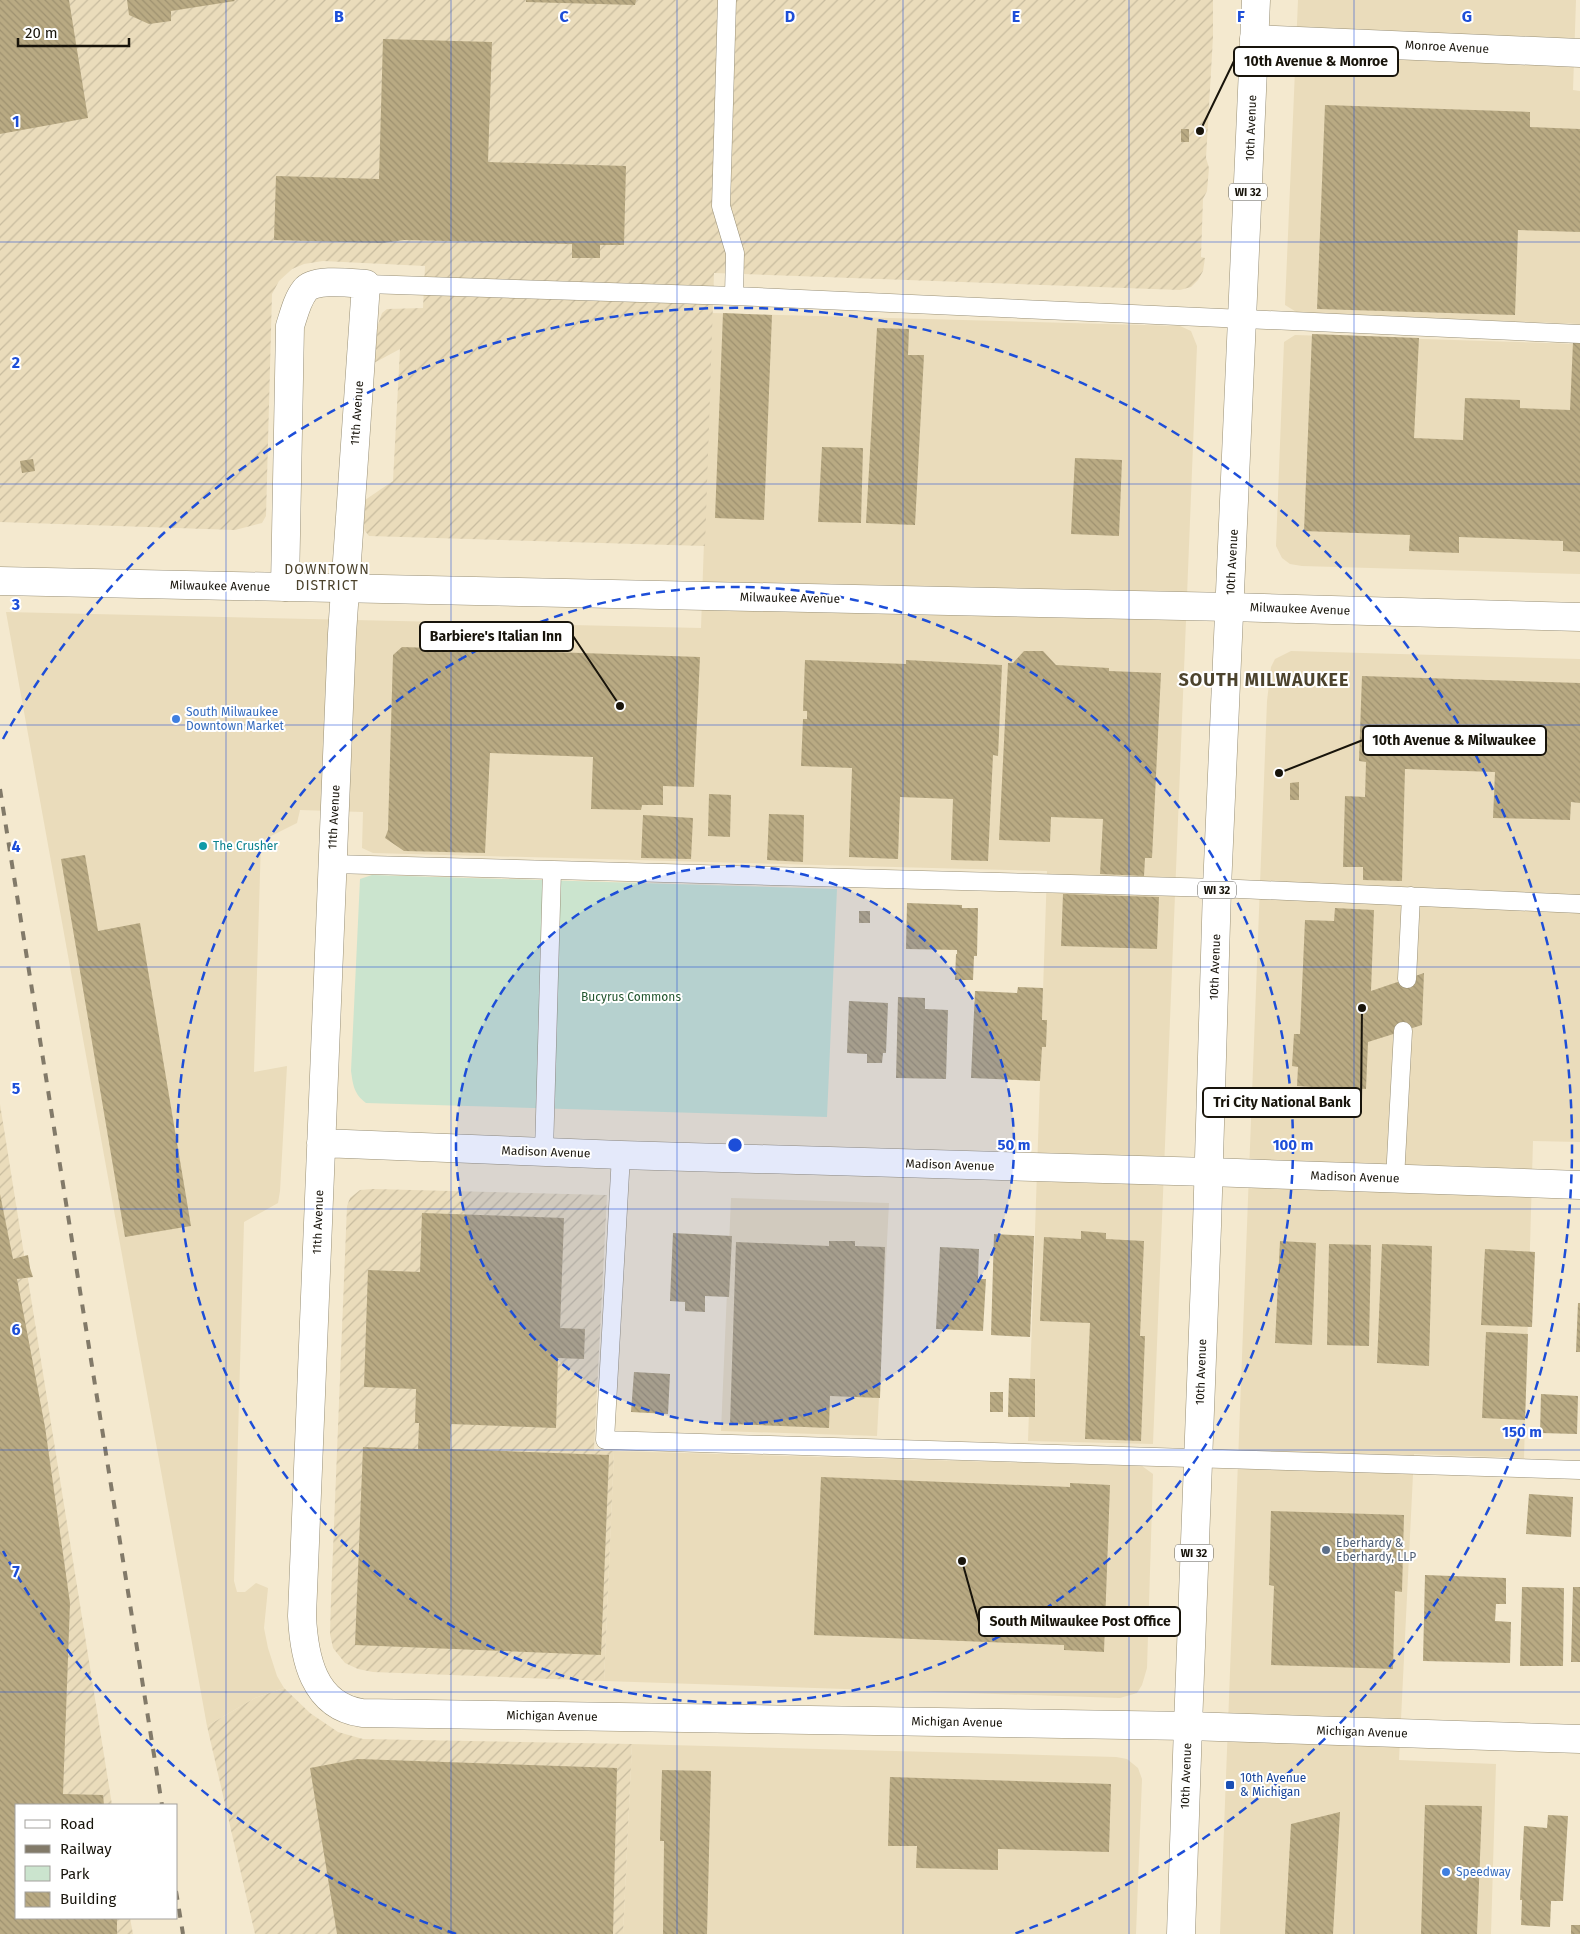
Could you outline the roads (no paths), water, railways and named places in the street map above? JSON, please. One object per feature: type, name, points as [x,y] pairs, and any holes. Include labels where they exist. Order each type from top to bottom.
[{"type":"street","name":"10th Avenue","points":[[1181,1934],[1209,1172],[1217,888],[1256,0]]},
{"type":"street","name":"Monroe Avenue","points":[[1254,39],[1580,53]]},
{"type":"street","points":[[284,587],[290,326],[298,301],[306,288],[319,282],[366,284]]},
{"type":"street","name":"11th Avenue","points":[[336,1704],[318,1686],[311,1672],[304,1645],[302,1616],[345,588],[366,284]]},
{"type":"street","name":"Milwaukee Avenue","points":[[0,581],[1230,607],[1580,618]]},
{"type":"street","name":"Madison Avenue","points":[[321,1143],[621,1155],[1580,1185]]},
{"type":"street","name":"Michigan Avenue","points":[[336,1704],[349,1711],[362,1713],[1188,1726],[1580,1739]]},
{"type":"lane","points":[[727,0],[720,206],[735,253],[734,296]]},
{"type":"lane","points":[[366,284],[734,296],[1580,334]]},
{"type":"lane","points":[[332,864],[1217,888],[1580,904]]},
{"type":"lane","points":[[544,1152],[552,870]]},
{"type":"lane","points":[[1407,979],[1411,896]]},
{"type":"lane","points":[[1395,1179],[1404,1031]]},
{"type":"lane","points":[[621,1155],[605,1440],[1580,1470]]},
{"type":"railway","points":[[0,789],[162,1804]]},
{"type":"railway","points":[[178,1903],[183,1934]]},
{"type":"place","name":"10th Avenue & Monroe","points":[[1200,131]]},
{"type":"place","name":"Barbiere's Italian Inn","points":[[620,706]]},
{"type":"place","name":"South Milwaukee Downtown Market","points":[[176,719]]},
{"type":"place","name":"10th Avenue & Milwaukee","points":[[1279,773]]},
{"type":"place","name":"The Crusher","points":[[203,846]]},
{"type":"place","name":"Tri City National Bank","points":[[1362,1008]]},
{"type":"place","name":"Eberhardy & Eberhardy, LLP","points":[[1326,1550]]},
{"type":"place","name":"South Milwaukee Post Office","points":[[962,1561]]},
{"type":"place","name":"10th Avenue & Michigan","points":[[1230,1785]]},
{"type":"place","name":"Speedway","points":[[1446,1872]]},
{"type":"district","name":"DOWNTOWN DISTRICT","points":[[327,578]]},
{"type":"district","name":"SOUTH MILWAUKEE","points":[[1264,680]]},
{"type":"park label","name":"Bucyrus Commons","points":[[631,997]]}]
